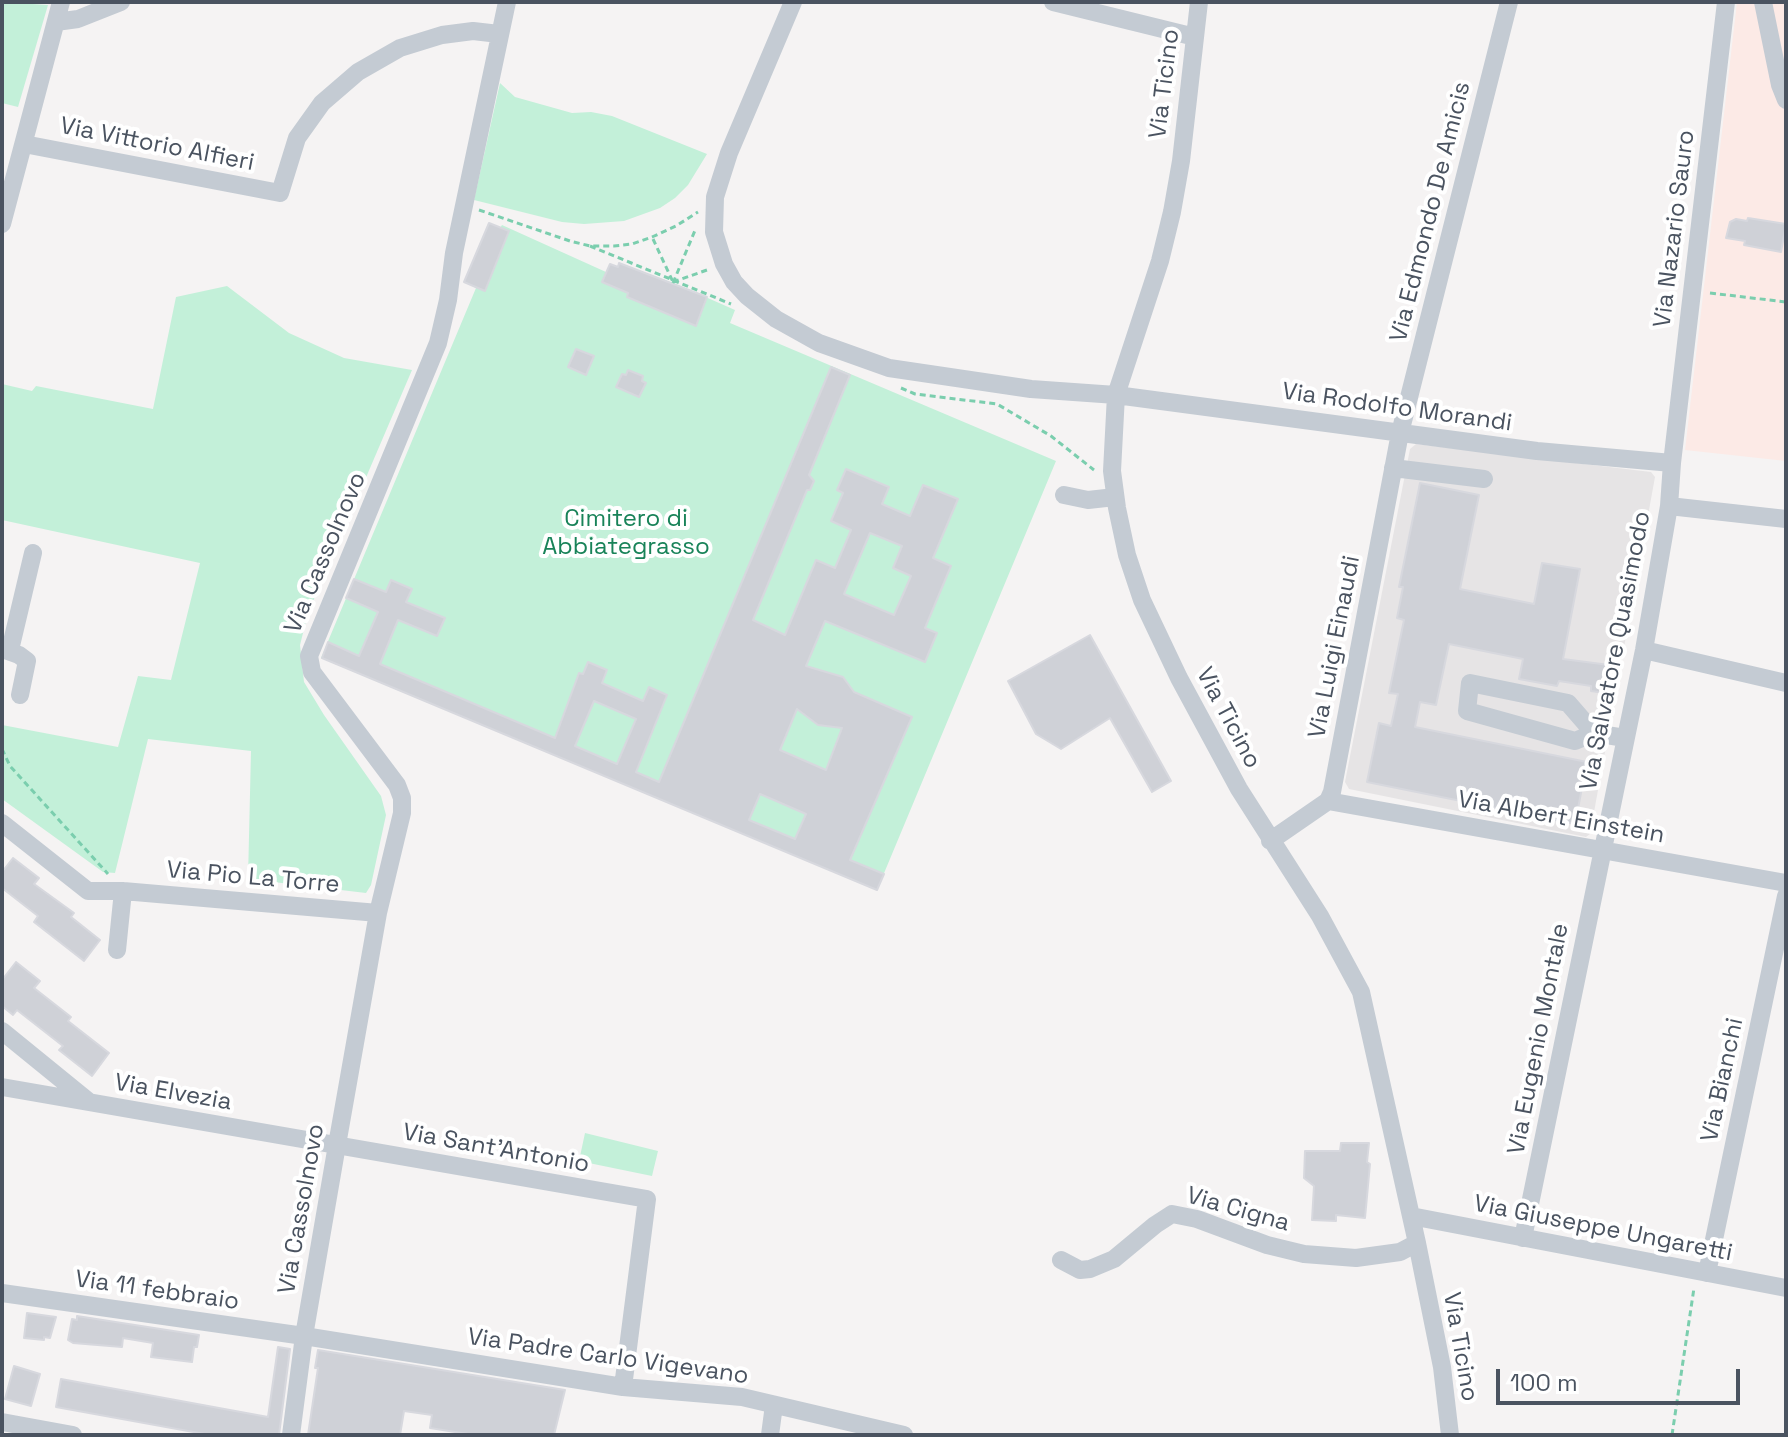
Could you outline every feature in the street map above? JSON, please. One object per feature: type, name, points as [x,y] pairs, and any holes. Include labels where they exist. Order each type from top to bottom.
[{"type":"street","points":[[2,224],[5,201],[24,144],[61,2]]},
{"type":"street","points":[[56,22],[78,19],[121,2]]},
{"type":"street","name":"Via Cassolnovo","points":[[291,1435],[304,1336],[378,913],[402,813],[402,798],[397,785],[312,672],[309,656],[432,364],[446,313],[464,205],[466,168],[507,2]]},
{"type":"street","points":[[724,264],[714,232],[715,197],[729,153],[793,2]]},
{"type":"street","points":[[1053,2],[1195,37]]},
{"type":"street","name":"Via Ticino","points":[[1199,2],[1172,212],[1160,261],[1116,395],[1112,471],[1115,497],[1127,555],[1150,619],[1191,702],[1270,841],[1320,916],[1361,992],[1442,1367],[1450,1435]]},
{"type":"street","name":"Via Edmondo De Amicis","points":[[1400,433],[1509,2]]},
{"type":"street","name":"Via Nazario Sauro","points":[[1672,463],[1726,2]]},
{"type":"street","points":[[1763,2],[1786,100]]},
{"type":"street","name":"Via Vittorio Alfieri","points":[[24,144],[280,193],[297,138],[322,103],[358,72],[400,48],[442,35],[473,31],[499,34]]},
{"type":"street","points":[[1775,58],[1786,76]]},
{"type":"street","name":"Via Rodolfo Morandi","points":[[724,264],[747,296],[776,319],[819,343],[889,368],[1031,389],[1116,395],[1537,451],[1672,463]]},
{"type":"street","name":"Via Luigi Einaudi","points":[[1328,801],[1400,433]]},
{"type":"street","name":"Via Salvatore Quasimodo","points":[[1602,849],[1644,650],[1669,506],[1672,463]]},
{"type":"street","points":[[1393,468],[1484,479]]},
{"type":"street","points":[[1064,495],[1088,500],[1115,497]]},
{"type":"street","points":[[1669,506],[1786,519]]},
{"type":"street","points":[[20,695],[27,661],[6,650],[33,553]]},
{"type":"street","points":[[1644,650],[1786,683]]},
{"type":"street","points":[[1594,733],[1568,703],[1470,683],[1467,711],[1575,741],[1594,733],[1625,738]]},
{"type":"street","points":[[1270,841],[1328,801]]},
{"type":"street","name":"Via Albert Einstein","points":[[1328,801],[1786,883]]},
{"type":"street","name":"Via Pio La Torre","points":[[2,823],[88,891],[123,891],[378,913]]},
{"type":"street","name":"Via Eugenio Montale","points":[[1523,1238],[1602,849]]},
{"type":"street","points":[[117,950],[123,891]]},
{"type":"street","name":"Via Bianchi","points":[[1702,1272],[1786,896]]},
{"type":"street","points":[[2,1031],[91,1103]]},
{"type":"street","name":"Via Elvezia","points":[[2,1087],[337,1145]]},
{"type":"street","name":"Via Sant'Antonio","points":[[337,1145],[647,1199],[623,1387]]},
{"type":"street","name":"Via Cigna","points":[[1061,1260],[1080,1270],[1102,1264],[1114,1259],[1172,1214],[1182,1214],[1267,1245],[1304,1254],[1356,1258],[1400,1252],[1417,1243]]},
{"type":"street","name":"Via Giuseppe Ungaretti","points":[[1411,1216],[1786,1288]]},
{"type":"street","name":"Via 11 febbraio","points":[[2,1293],[304,1336]]},
{"type":"street","name":"Via Padre Carlo Vigevano","points":[[304,1336],[623,1387],[742,1397],[904,1435]]},
{"type":"street","points":[[770,1435],[774,1405]]},
{"type":"street","points":[[2,1422],[73,1435]]},
{"type":"path","points":[[464,205],[546,235],[590,246],[673,283],[724,264]]},
{"type":"path","points":[[590,246],[632,244],[676,226],[704,208],[673,283]]},
{"type":"path","points":[[652,237],[673,283]]},
{"type":"path","points":[[1692,291],[1786,302]]},
{"type":"path","points":[[2,749],[10,766],[123,891]]},
{"type":"path","points":[[1672,1435],[1702,1272]]},
{"type":"shaded area","points":[[1737,2],[1786,2],[1786,461],[1685,450]]},
{"type":"shaded area","points":[[1416,444],[1651,472],[1655,477],[1590,834],[1586,837],[1349,789],[1345,782],[1410,449]]},
{"type":"green space","points":[[2,2],[48,5],[18,107],[2,103]]},
{"type":"green space","points":[[500,83],[515,97],[572,113],[591,112],[612,116],[707,154],[688,185],[675,198],[660,208],[624,221],[562,222],[474,200]]},
{"type":"green space","name":"Cimitero di Abbiategrasso","points":[[502,225],[606,272],[610,264],[617,267],[619,263],[676,284],[735,310],[730,323],[1056,461],[877,890],[321,658],[476,288],[465,282]]},
{"type":"green space","points":[[227,286],[289,333],[344,358],[412,370],[308,613],[300,645],[304,682],[381,796],[386,815],[371,885],[366,893],[248,879],[251,751],[148,739],[115,873],[103,872],[2,799],[2,725],[118,747],[138,676],[171,680],[200,563],[2,520],[2,384],[32,391],[36,386],[153,409],[176,297]]},
{"type":"green space","points":[[585,1133],[658,1151],[652,1176],[579,1161]]},
{"type":"building","points":[[1748,218],[1786,224],[1781,252],[1726,238],[1730,222],[1736,219],[1747,221]]},
{"type":"building","points":[[489,223],[509,231],[485,291],[464,282]]},
{"type":"building","points":[[619,263],[707,297],[696,326],[627,297],[628,293],[602,282],[610,264],[618,267]]},
{"type":"building","points":[[576,349],[594,356],[586,375],[568,367]]},
{"type":"building","points":[[831,367],[850,375],[809,475],[814,481],[807,490],[753,620],[785,635],[816,560],[835,568],[851,530],[831,521],[843,493],[837,490],[846,469],[889,487],[882,504],[910,516],[923,485],[958,499],[933,558],[951,566],[925,628],[937,633],[925,662],[825,621],[806,666],[843,677],[854,692],[912,717],[850,860],[884,874],[877,890],[322,658],[328,642],[359,656],[378,612],[346,598],[354,579],[386,592],[391,580],[412,589],[406,602],[445,618],[437,636],[398,620],[380,664],[555,738],[579,673],[583,674],[588,662],[607,670],[602,683],[643,701],[649,687],[667,695],[636,772],[659,782]],"holes":[[[870,533],[902,546],[893,568],[911,576],[894,615],[844,594]],[[594,701],[636,719],[617,764],[575,746]],[[797,709],[818,725],[842,728],[826,770],[780,750]],[[760,794],[806,814],[795,839],[749,820]]]},
{"type":"building","points":[[628,370],[643,376],[642,381],[646,383],[639,397],[616,387],[622,374],[626,375]]},
{"type":"building","points":[[1420,483],[1479,495],[1460,589],[1534,604],[1542,563],[1580,569],[1563,659],[1617,666],[1611,694],[1591,691],[1591,686],[1559,681],[1557,686],[1519,679],[1523,659],[1449,644],[1436,705],[1420,702],[1415,727],[1587,762],[1575,824],[1367,782],[1379,723],[1391,726],[1398,694],[1389,693],[1404,620],[1397,618],[1403,587],[1399,587]]},
{"type":"building","points":[[1090,635],[1171,781],[1152,792],[1110,718],[1061,749],[1036,734],[1008,681]]},
{"type":"building","points":[[13,858],[39,878],[34,884],[74,913],[71,917],[100,940],[84,961],[34,922],[38,916],[2,888],[2,872]]},
{"type":"building","points":[[16,962],[40,981],[34,988],[71,1017],[68,1021],[109,1053],[92,1076],[59,1050],[63,1046],[17,1010],[13,1015],[2,1006],[2,980]]},
{"type":"building","points":[[1341,1143],[1369,1143],[1365,1218],[1336,1215],[1336,1221],[1312,1220],[1314,1186],[1304,1178],[1305,1151],[1340,1151]]},
{"type":"building","points":[[27,1313],[56,1317],[50,1338],[24,1338]]},
{"type":"building","points":[[77,1316],[199,1335],[197,1347],[194,1347],[192,1362],[151,1357],[153,1343],[123,1338],[122,1347],[73,1343],[68,1340],[72,1319],[77,1320]]},
{"type":"building","points":[[278,1347],[290,1349],[279,1435],[210,1435],[56,1407],[61,1379],[268,1417]]},
{"type":"building","points":[[318,1350],[565,1390],[554,1435],[474,1435],[430,1428],[432,1415],[404,1411],[400,1435],[308,1435]]},
{"type":"building","points":[[14,1366],[40,1374],[31,1406],[5,1399]]}]
